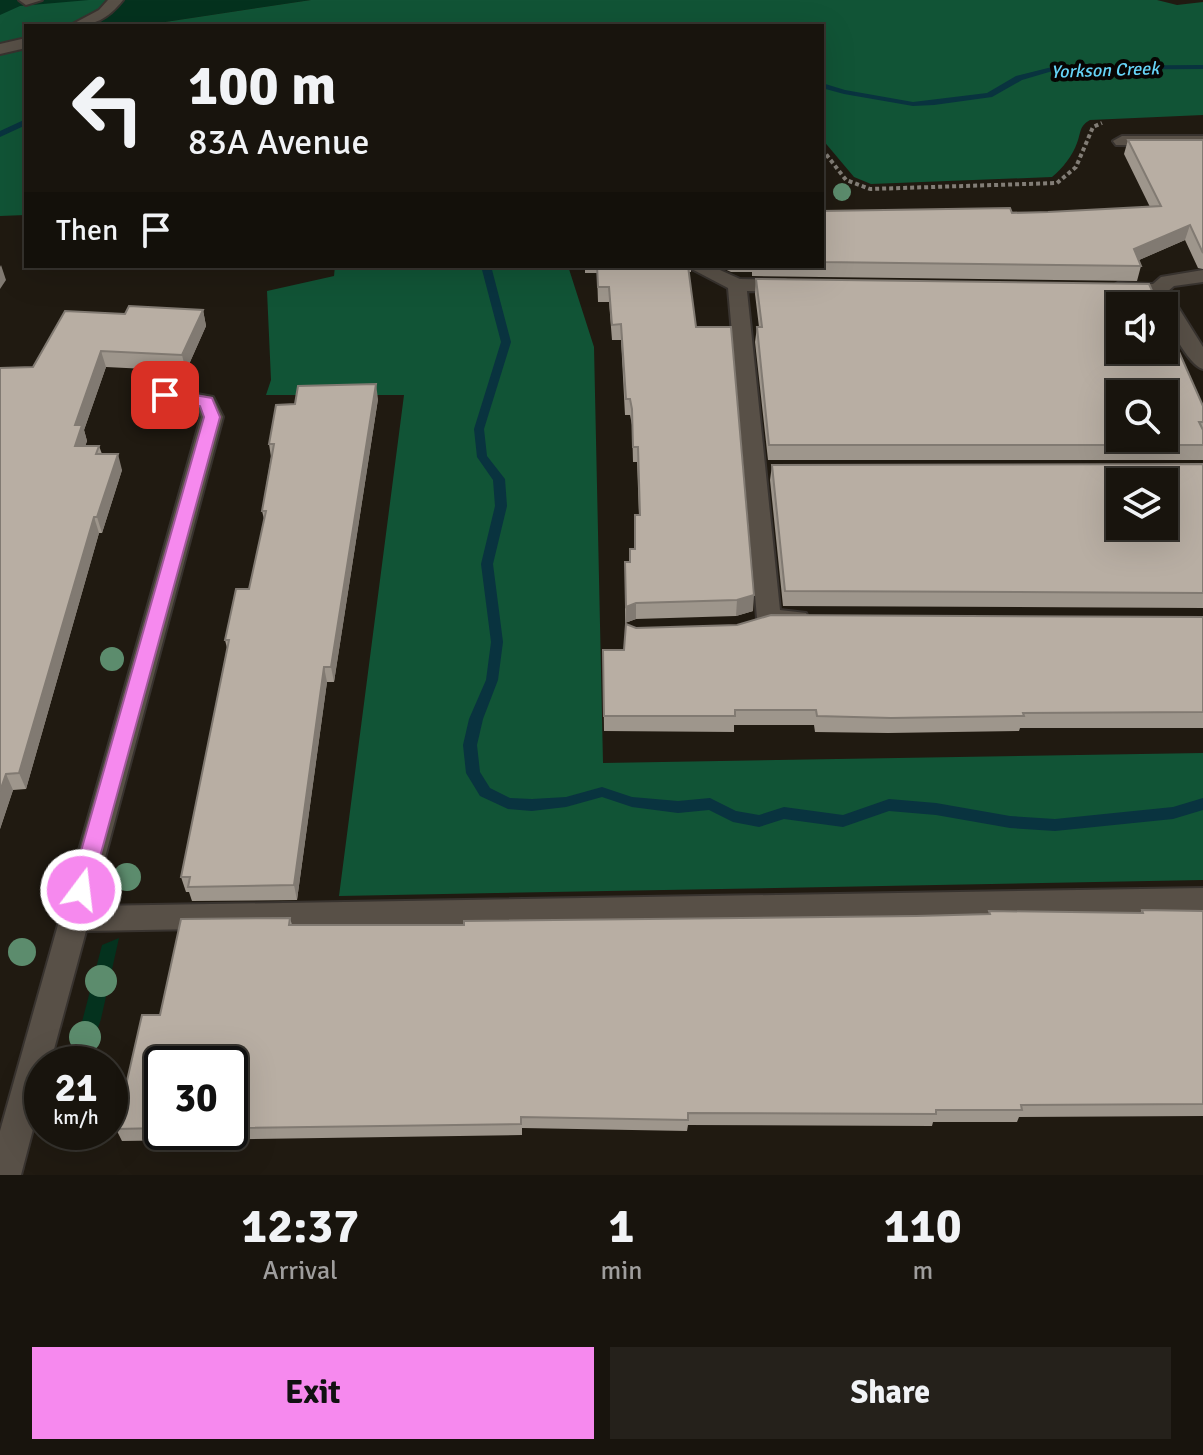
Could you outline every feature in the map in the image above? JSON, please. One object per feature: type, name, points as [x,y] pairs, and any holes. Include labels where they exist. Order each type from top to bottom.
[{"type":"street","points":[[26,1],[35,0]]},
{"type":"street","points":[[81,24],[104,13],[116,0]]},
{"type":"street","points":[[0,49],[24,43]]},
{"type":"street","points":[[1122,141],[1203,141]]},
{"type":"street","points":[[700,268],[737,285],[815,286]]},
{"type":"street","points":[[1095,289],[1158,290],[1168,281],[1203,276]]},
{"type":"street","points":[[737,285],[762,470],[758,622],[816,619]]},
{"type":"street","points":[[1158,290],[1203,363]]},
{"type":"street","points":[[4,1175],[212,417],[206,402],[165,395]]},
{"type":"street","points":[[72,919],[1203,900]]},
{"type":"path","points":[[824,152],[846,180],[870,189],[1057,183],[1068,177],[1086,148],[1093,127],[1106,123]]},
{"type":"green space","points":[[0,0],[311,0],[152,24],[24,24],[24,28],[0,53]]},
{"type":"green space","points":[[108,0],[100,9],[81,20],[65,24],[24,24],[24,39],[0,45],[0,15],[20,6]]},
{"type":"green space","points":[[311,0],[1157,0],[1177,5],[1203,2],[1203,115],[1090,120],[1082,127],[1070,157],[1052,177],[871,184],[854,177],[824,141],[824,24],[152,24]]},
{"type":"green space","points":[[24,47],[24,215],[0,216],[0,53]]},
{"type":"green space","points":[[335,268],[569,268],[594,347],[603,763],[1203,753],[1203,880],[339,896],[404,395],[266,395],[271,380],[267,291],[334,276]]},
{"type":"green space","points":[[119,938],[92,1046],[76,1046],[102,945]]},
{"type":"building","points":[[1128,140],[1203,140],[1203,253],[1190,225],[1134,249],[1141,266],[824,262],[824,211],[1010,208],[1012,213],[1161,206]]},
{"type":"building","points":[[597,268],[688,268],[696,327],[731,327],[754,595],[737,600],[636,603],[626,607],[625,562],[630,562],[630,549],[635,549],[635,515],[640,515],[638,447],[633,447],[632,409],[630,399],[626,399],[621,324],[612,325],[609,287],[598,287]]},
{"type":"building","points":[[756,279],[1149,284],[1153,292],[1106,292],[1106,364],[1178,364],[1178,350],[1203,406],[1203,422],[1199,422],[1203,430],[1203,445],[1178,445],[1178,380],[1106,380],[1106,445],[769,445],[757,327],[762,327]]},
{"type":"building","points":[[129,306],[203,310],[182,355],[101,351],[75,425],[82,425],[75,446],[99,446],[96,454],[118,454],[97,517],[94,517],[19,773],[6,774],[0,791],[0,368],[33,367],[65,311],[125,314]]},
{"type":"building","points":[[376,384],[331,667],[324,667],[294,885],[188,887],[190,877],[181,877],[229,640],[225,640],[236,589],[249,589],[266,511],[262,511],[274,444],[269,444],[276,405],[295,404],[298,386]]},
{"type":"building","points":[[1203,464],[1203,593],[785,591],[772,465]]},
{"type":"building","points":[[771,615],[1203,617],[1203,712],[1023,713],[1024,716],[891,718],[817,716],[816,710],[735,710],[735,716],[604,716],[603,650],[624,650],[626,624],[636,628],[737,625]]},
{"type":"building","points":[[1142,910],[1203,911],[1203,1104],[1021,1105],[1022,1110],[936,1110],[936,1114],[688,1113],[688,1120],[521,1117],[521,1124],[248,1128],[248,1046],[144,1046],[144,1128],[128,1129],[128,1076],[142,1015],[160,1015],[181,919],[290,918],[289,925],[464,925],[464,921],[916,916],[990,914],[989,911],[1143,913]]},
{"type":"waterway","name":"Yorkson Creek","points":[[824,86],[913,104],[934,103],[989,95],[1019,78],[1056,68],[1203,67]]},
{"type":"waterway","name":"Yorkson Creek","points":[[0,134],[24,123]]},
{"type":"waterway","points":[[487,268],[506,342],[479,429],[482,457],[499,479],[501,506],[487,564],[497,642],[492,680],[476,719],[470,745],[473,773],[485,792],[508,803],[532,805],[566,802],[602,792],[632,802],[678,807],[710,804],[733,816],[759,821],[784,813],[843,821],[889,805],[936,809],[1010,822],[1055,825],[1173,813],[1203,804]]},
{"type":"route","points":[[81,890],[212,417],[206,402],[165,395]]}]
